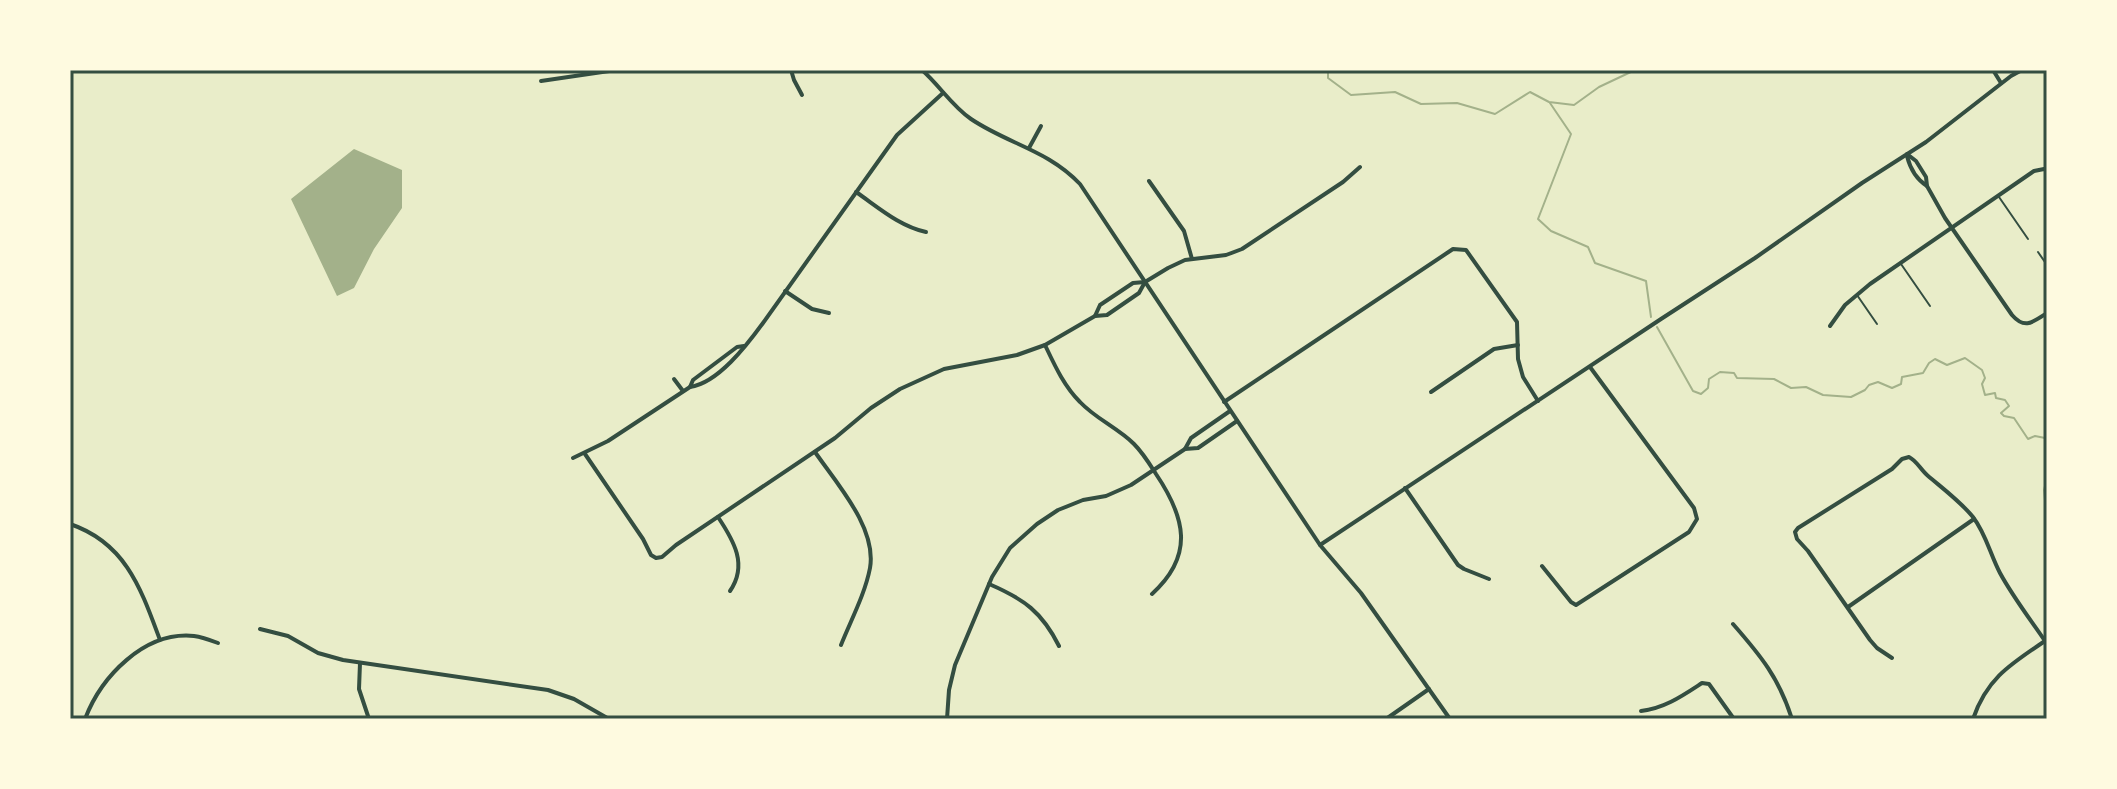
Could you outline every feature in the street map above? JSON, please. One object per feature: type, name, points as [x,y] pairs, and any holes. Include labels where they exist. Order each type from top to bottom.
[{"type":"street","points":[[541,81],[616,70]]},
{"type":"street","points":[[791,70],[802,95]]},
{"type":"street","points":[[922,70],[972,120],[1051,159],[1080,184],[1320,545],[1361,593],[1450,719]]},
{"type":"street","points":[[1993,70],[2001,83]]},
{"type":"street","points":[[1320,545],[1755,258],[1926,142],[2022,70]]},
{"type":"street","points":[[573,458],[608,441],[683,391],[697,386],[742,352],[897,135],[943,93]]},
{"type":"street","points":[[1029,148],[1041,126]]},
{"type":"street","points":[[1907,154],[1916,161],[1952,228],[2016,320],[2028,324],[2047,313]]},
{"type":"street","points":[[1095,316],[1100,305],[1133,283],[1145,282],[1168,268],[1192,259],[1226,255],[1242,249],[1343,182],[1360,167]]},
{"type":"street","points":[[1830,326],[1856,294],[2034,171],[2047,170]]},
{"type":"street","points":[[1149,181],[1184,231],[1192,259]]},
{"type":"street","points":[[856,192],[907,226],[926,232]]},
{"type":"street","points":[[1224,402],[1453,249],[1466,250],[1517,322],[1518,359],[1523,377],[1538,401]]},
{"type":"street","points":[[585,454],[651,555],[662,557],[815,452],[884,399],[915,381],[944,369],[1017,355],[1045,345],[1095,316],[1107,315],[1139,293],[1145,282]]},
{"type":"street","points":[[785,291],[812,309],[829,313]]},
{"type":"street","points":[[1045,345],[1059,375],[1079,401],[1134,444],[1173,500],[1180,520],[1181,540],[1176,563],[1152,594]]},
{"type":"street","points":[[1431,392],[1494,349],[1518,345]]},
{"type":"street","points":[[1542,566],[1576,605],[1689,532],[1697,519],[1694,508],[1590,367]]},
{"type":"street","points":[[674,379],[683,391]]},
{"type":"street","points":[[947,719],[951,679],[989,584],[1010,548],[1047,515],[1069,505],[1119,491],[1154,470],[1185,449],[1191,438],[1230,411]]},
{"type":"street","points":[[1185,449],[1198,448],[1237,421]]},
{"type":"street","points":[[815,452],[863,523],[869,541],[871,559],[868,577],[841,645]]},
{"type":"street","points":[[1892,658],[1877,648],[1797,539],[1795,532],[1909,457],[1974,519],[1984,533],[2005,582],[2046,641],[1994,679],[1973,719]]},
{"type":"street","points":[[1405,488],[1458,565],[1489,579]]},
{"type":"street","points":[[718,517],[734,542],[738,556],[737,578],[730,591]]},
{"type":"street","points":[[1848,607],[1974,519]]},
{"type":"street","points":[[70,524],[103,541],[127,565],[140,588],[161,641]]},
{"type":"street","points":[[989,584],[1017,597],[1036,612],[1059,646]]},
{"type":"street","points":[[1733,624],[1770,668],[1792,719]]},
{"type":"street","points":[[260,629],[288,636],[326,656],[548,690],[574,699],[609,719]]},
{"type":"street","points":[[85,719],[100,689],[113,673],[140,651],[161,641],[185,636],[218,643]]},
{"type":"street","points":[[360,663],[359,689],[369,719]]},
{"type":"street","points":[[1641,711],[1669,704],[1702,683],[1709,684],[1734,719]]},
{"type":"street","points":[[1386,719],[1429,689]]},
{"type":"lane","points":[[1998,196],[2028,239]]},
{"type":"lane","points":[[2038,252],[2047,265]]},
{"type":"lane","points":[[1901,263],[1930,306]]},
{"type":"lane","points":[[1856,294],[1877,324]]},
{"type":"shaded area","points":[[354,149],[402,170],[402,208],[374,249],[354,288],[337,296],[291,199]]},
{"type":"waterway","points":[[1328,70],[1328,78],[1351,95],[1395,92],[1421,104],[1457,103],[1495,114],[1530,92],[1549,102],[1574,105],[1599,87],[1635,70]]},
{"type":"waterway","points":[[1550,103],[1571,134],[1538,219],[1551,231],[1588,247],[1595,263],[1646,281],[1651,317]]},
{"type":"waterway","points":[[1657,327],[1693,391],[1701,394],[1708,388],[1709,379],[1720,372],[1734,373],[1737,378],[1774,379],[1791,388],[1806,387],[1823,395],[1851,397],[1878,382],[1892,388],[1901,384],[1902,377],[1923,373],[1935,359],[1947,365],[1965,358],[1982,370],[1985,395],[1995,393],[1996,398],[2005,400],[2009,406],[2001,413],[2014,418],[2028,439],[2035,436],[2047,440]]},
{"type":"waterway","points":[[2047,478],[2044,490],[2047,520]]}]
